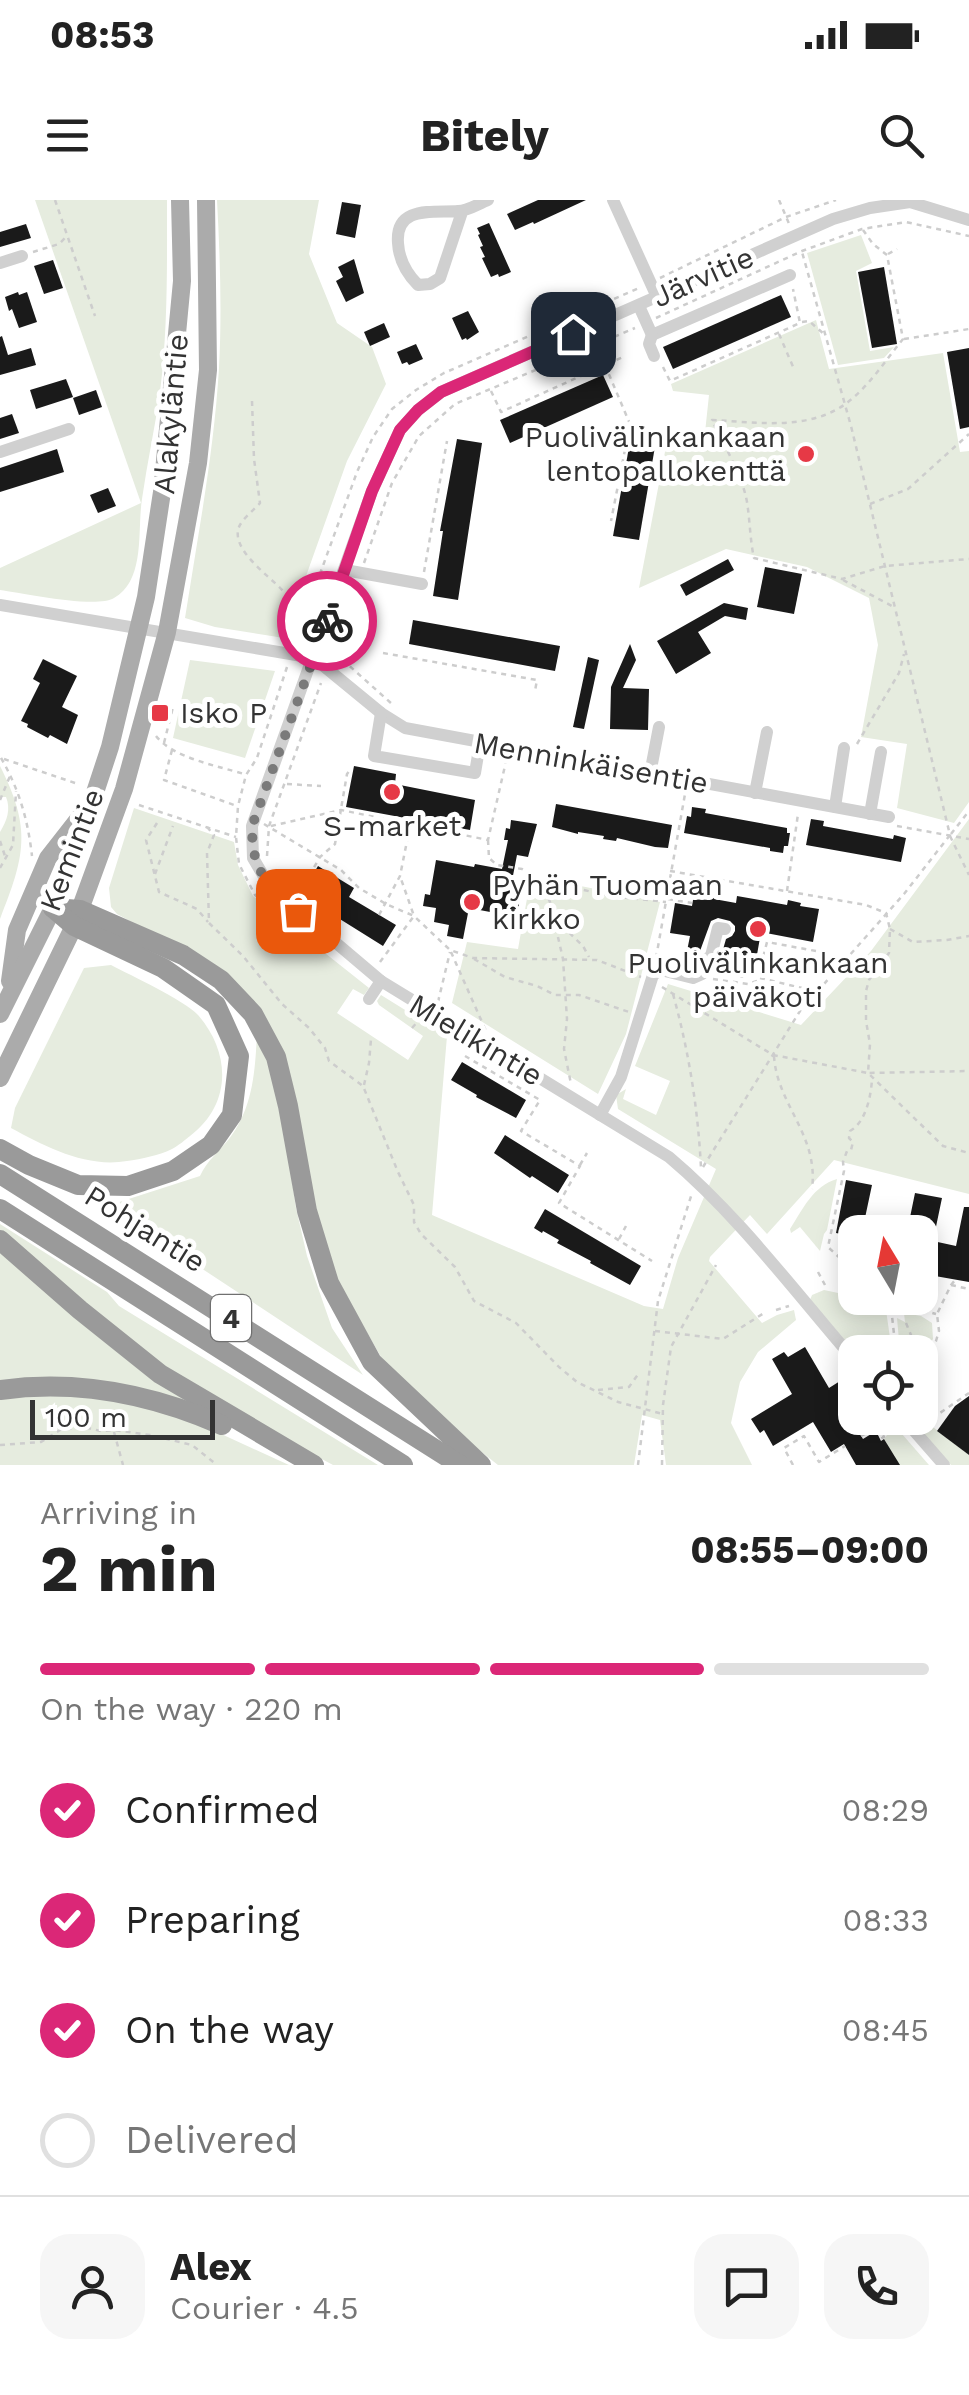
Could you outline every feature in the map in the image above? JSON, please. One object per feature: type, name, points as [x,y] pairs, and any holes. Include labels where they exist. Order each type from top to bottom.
[{"type":"highway","points":[[53,908],[143,936],[204,968],[234,991],[254,1014],[276,1057],[306,1211],[329,1282],[372,1362],[482,1465]]},
{"type":"highway","points":[[0,1149],[78,1184],[128,1186],[173,1171],[211,1145],[232,1115],[239,1056],[216,1005],[163,968],[77,918]]},
{"type":"highway","name":"Pohjantie","points":[[0,1174],[460,1465]]},
{"type":"highway","name":"Pohjantie","points":[[0,1209],[403,1465]]},
{"type":"highway","points":[[0,1240],[160,1374],[312,1464]]},
{"type":"highway","points":[[0,1390],[39,1386],[89,1388],[151,1398],[312,1464]]},
{"type":"main road","name":"Alakyläntie","points":[[139,627],[162,492],[182,281],[180,200]]},
{"type":"main road","name":"Alakyläntie","points":[[167,632],[198,464],[208,370],[206,200]]},
{"type":"main road","name":"Kemintie","points":[[4,1005],[53,908],[92,802],[110,747],[139,627]]},
{"type":"main road","name":"Kemintie","points":[[0,1078],[77,918],[124,790],[167,632]]},
{"type":"main road","points":[[4,1005],[17,930],[48,858],[92,802]]},
{"type":"street","points":[[462,212],[440,278],[418,286],[401,260],[397,240],[400,226],[409,216],[422,212],[462,212],[488,200]]},
{"type":"street","points":[[613,200],[658,297]]},
{"type":"street","name":"Järvitie","points":[[314,658],[372,491],[400,430],[441,392],[833,219],[911,201],[969,220]]},
{"type":"street","points":[[0,263],[22,256]]},
{"type":"street","points":[[652,335],[790,274]]},
{"type":"street","points":[[639,306],[652,335],[649,344],[654,356]]},
{"type":"street","points":[[0,452],[69,429]]},
{"type":"street","points":[[344,570],[422,584]]},
{"type":"street","points":[[0,605],[314,658]]},
{"type":"street","name":"Menninkäisentie","points":[[314,658],[405,728],[890,818]]},
{"type":"street","name":"Mielikintie","points":[[314,658],[252,826],[254,858],[270,887],[379,974],[699,1175],[838,1341]]},
{"type":"street","points":[[381,712],[374,756],[475,773],[480,742]]},
{"type":"street","points":[[650,774],[658,727]]},
{"type":"street","points":[[756,793],[767,732]]},
{"type":"street","points":[[834,808],[850,746]]},
{"type":"street","points":[[870,814],[881,752]]},
{"type":"street","points":[[600,1115],[626,1079],[654,975],[692,978],[711,956],[718,928],[725,929]]},
{"type":"street","points":[[369,999],[379,974]]},
{"type":"street","points":[[918,1435],[944,1465]]},
{"type":"path","points":[[55,200],[94,316]]},
{"type":"path","points":[[779,200],[794,236]]},
{"type":"path","points":[[285,918],[254,894],[239,864],[238,806],[357,472],[392,409],[444,373],[650,282],[786,216],[836,200]]},
{"type":"path","points":[[969,236],[906,222],[862,228],[802,251],[870,504],[950,835],[969,875]]},
{"type":"path","points":[[862,228],[887,255],[903,339]]},
{"type":"path","points":[[22,256],[59,244],[67,236]]},
{"type":"path","points":[[887,255],[897,249]]},
{"type":"path","points":[[790,274],[800,322]]},
{"type":"path","points":[[654,356],[658,356],[670,381],[800,322],[809,322],[825,335]]},
{"type":"path","points":[[892,606],[842,580],[754,558],[747,499],[712,420],[776,423],[815,419],[844,404],[903,339],[969,329]]},
{"type":"path","points":[[779,332],[794,369]]},
{"type":"path","points":[[490,390],[501,412],[623,357]]},
{"type":"path","points":[[605,365],[630,424],[611,521]]},
{"type":"path","points":[[252,402],[260,503],[239,526],[238,537],[244,551],[282,589],[303,620]]},
{"type":"path","points":[[870,504],[908,489],[969,434]]},
{"type":"path","points":[[422,584],[447,441]]},
{"type":"path","points":[[842,580],[885,566],[969,559]]},
{"type":"path","points":[[332,651],[398,710]]},
{"type":"path","points":[[850,746],[899,673],[904,652]]},
{"type":"path","points":[[382,653],[537,680],[535,691]]},
{"type":"path","points":[[164,745],[174,707]]},
{"type":"path","points":[[155,735],[172,750],[246,775]]},
{"type":"path","points":[[508,748],[488,840],[490,858],[497,865],[522,869],[540,880],[610,896],[692,904]]},
{"type":"path","points":[[172,750],[164,780],[238,806]]},
{"type":"path","points":[[0,758],[16,785],[29,831],[32,860]]},
{"type":"path","points":[[0,758],[78,784]]},
{"type":"path","points":[[296,897],[320,858],[335,844],[351,769]]},
{"type":"path","points":[[0,800],[11,775]]},
{"type":"path","points":[[654,975],[688,780]]},
{"type":"path","points":[[285,784],[321,786]]},
{"type":"path","points":[[0,868],[14,845],[16,785]]},
{"type":"path","points":[[139,805],[236,837]]},
{"type":"path","points":[[787,892],[799,809]]},
{"type":"path","points":[[487,1035],[450,950],[414,916],[359,888],[345,874],[269,826],[340,810],[488,840]]},
{"type":"path","points":[[638,1465],[658,1301],[699,1175],[800,1011],[904,894],[969,811]]},
{"type":"path","points":[[157,823],[146,840],[159,892],[197,908],[244,956],[282,1004],[309,1028],[329,1061],[363,1086],[414,1205],[414,1222],[455,1267],[474,1302],[516,1323],[578,1382],[618,1402],[663,1414]]},
{"type":"path","points":[[379,915],[400,876],[410,825]]},
{"type":"path","points":[[154,876],[173,826]]},
{"type":"path","points":[[207,828],[214,835],[207,853],[209,923]]},
{"type":"path","points":[[909,828],[969,839]]},
{"type":"path","points":[[0,842],[6,860]]},
{"type":"path","points":[[670,872],[866,905],[886,913]]},
{"type":"path","points":[[341,880],[345,874]]},
{"type":"path","points":[[400,876],[414,916]]},
{"type":"path","points":[[540,880],[550,902],[564,960],[564,1049],[572,1085]]},
{"type":"path","points":[[886,913],[889,953],[869,980],[866,991],[868,1073],[943,1146],[969,1153]]},
{"type":"path","points":[[379,974],[414,916]]},
{"type":"path","points":[[554,918],[591,960]]},
{"type":"path","points":[[890,929],[913,942],[969,936]]},
{"type":"path","points":[[702,968],[710,979],[748,984],[759,978],[767,942],[816,950]]},
{"type":"path","points":[[450,950],[554,995],[579,995],[628,1013]]},
{"type":"path","points":[[438,1005],[450,950]]},
{"type":"path","points":[[473,958],[598,960],[654,975],[673,994],[774,1055],[868,1073],[969,1072]]},
{"type":"path","points":[[759,978],[815,994]]},
{"type":"path","points":[[673,994],[698,1117],[699,1175]]},
{"type":"path","points":[[412,1028],[421,1018]]},
{"type":"path","points":[[363,1086],[371,1040]]},
{"type":"path","points":[[774,1055],[775,1074],[809,1149],[814,1171],[812,1188]]},
{"type":"path","points":[[464,1056],[540,1100],[521,1131],[580,1166]]},
{"type":"path","points":[[486,1068],[491,1060]]},
{"type":"path","points":[[838,1257],[828,1248],[843,1162],[853,1142],[850,1131],[858,1126],[872,1094],[872,1077]]},
{"type":"path","points":[[519,1088],[523,1080]]},
{"type":"path","points":[[587,1153],[559,1204],[652,1260]]},
{"type":"path","points":[[618,1240],[626,1226]]},
{"type":"path","points":[[662,1465],[671,1347],[716,1264]]},
{"type":"path","points":[[818,1272],[826,1284]]},
{"type":"path","points":[[938,1312],[956,1279]]},
{"type":"path","points":[[951,1285],[969,1289]]},
{"type":"path","points":[[776,1310],[796,1304]]},
{"type":"path","points":[[655,1331],[723,1339],[764,1313]]},
{"type":"path","points":[[906,1323],[911,1335]]},
{"type":"path","points":[[596,1390],[629,1387],[639,1373]]},
{"type":"path","points":[[938,1415],[969,1393]]},
{"type":"path","points":[[0,1445],[41,1442],[60,1430],[83,1427],[150,1435],[192,1445],[217,1465]]},
{"type":"path","points":[[114,1430],[122,1465]]},
{"type":"path","points":[[880,1439],[883,1435]]},
{"type":"path","points":[[794,1465],[784,1448],[804,1436],[820,1462],[846,1446]]},
{"type":"shaded area","points":[[35,200],[167,200],[163,368],[142,499],[136,567],[124,590],[105,601],[76,601],[0,590],[0,568],[141,503]]},
{"type":"shaded area","points":[[217,200],[319,200],[309,254],[337,323],[372,347],[386,384],[347,461],[284,638],[185,618],[217,399]]},
{"type":"shaded area","points":[[861,235],[872,263],[856,271],[870,351],[894,347],[884,358],[838,365],[807,253]]},
{"type":"shaded area","points":[[816,320],[829,369],[943,353],[960,452],[969,451],[969,802],[954,823],[897,808],[907,744],[861,737],[878,645],[869,598],[807,567],[726,549],[639,588],[668,436],[704,442],[709,395],[673,391],[671,384]]},
{"type":"shaded area","points":[[190,660],[275,671],[245,758],[173,738]]},
{"type":"shaded area","points":[[0,766],[17,808],[21,842],[15,877],[0,919],[0,832],[8,806],[6,797],[0,797]]},
{"type":"shaded area","points":[[134,808],[234,842],[238,865],[253,896],[369,988],[364,995],[353,989],[337,1013],[408,1060],[423,1036],[379,1005],[381,995],[447,1036],[432,1215],[644,1306],[663,1309],[678,1258],[716,1169],[618,1109],[616,1095],[626,1089],[623,1099],[656,1115],[670,1081],[635,1066],[668,984],[801,1025],[871,951],[969,819],[969,1194],[834,1160],[767,1234],[750,1215],[710,1257],[709,1261],[762,1323],[794,1310],[796,1320],[758,1352],[740,1382],[731,1423],[752,1465],[666,1465],[660,1420],[642,1415],[634,1465],[498,1465],[430,1411],[381,1357],[337,1280],[313,1209],[282,1053],[209,964],[117,914],[111,907],[109,888]]},
{"type":"shaded area","points":[[531,876],[660,902],[626,1034],[598,1094],[452,1003],[467,942],[518,949]]},
{"type":"shaded area","points":[[111,965],[170,995],[198,1015],[217,1045],[222,1078],[214,1109],[181,1143],[156,1155],[112,1162],[67,1154],[11,1128],[15,1108],[84,968]]},
{"type":"shaded area","points":[[257,1034],[267,1050],[279,1093],[307,1256],[332,1328],[363,1375],[107,1206],[200,1176],[243,1115],[254,1076]]},
{"type":"shaded area","points":[[837,1179],[820,1251],[800,1227],[791,1233],[790,1229],[815,1193]]},
{"type":"shaded area","points":[[0,1224],[107,1292],[119,1306],[378,1465],[333,1465],[206,1397],[124,1342],[0,1234]]},
{"type":"shaded area","points":[[0,1249],[207,1411],[0,1385]]},
{"type":"shaded area","points":[[824,1290],[838,1293],[838,1315],[887,1315],[890,1335],[840,1335],[810,1300]]},
{"type":"shaded area","points":[[904,1315],[921,1316],[932,1323],[933,1335],[898,1335],[897,1318],[905,1322]]},
{"type":"shaded area","points":[[54,1393],[150,1406],[289,1465],[0,1465],[0,1398]]},
{"type":"shaded area","points":[[938,1431],[969,1455],[969,1465],[951,1465],[924,1435],[938,1435]]},
{"type":"shaded area","points":[[887,1435],[903,1435],[929,1465],[899,1465],[884,1439]]},
{"type":"building","points":[[538,200],[586,200],[515,230],[507,214]]},
{"type":"building","points":[[342,202],[361,205],[355,238],[336,234]]},
{"type":"building","points":[[489,223],[511,272],[499,277],[491,277],[482,258],[485,257],[477,228]]},
{"type":"building","points":[[26,224],[31,238],[0,247],[0,232]]},
{"type":"building","points":[[354,259],[364,293],[346,302],[336,281],[343,277],[338,267]]},
{"type":"building","points":[[53,260],[63,288],[44,294],[34,266]]},
{"type":"building","points":[[884,267],[897,344],[872,348],[858,272]]},
{"type":"building","points":[[27,292],[37,322],[19,328],[5,297]]},
{"type":"building","points":[[781,295],[791,317],[673,369],[663,347]]},
{"type":"building","points":[[468,311],[479,332],[462,340],[452,318]]},
{"type":"building","points":[[384,323],[390,337],[370,346],[364,332]]},
{"type":"building","points":[[2,336],[8,355],[31,348],[36,365],[0,375]]},
{"type":"building","points":[[416,344],[423,359],[402,364],[397,352]]},
{"type":"building","points":[[969,348],[969,427],[960,429],[947,352]]},
{"type":"building","points":[[603,375],[613,397],[510,443],[500,420]]},
{"type":"building","points":[[66,379],[73,397],[36,409],[30,390]]},
{"type":"building","points":[[96,390],[102,407],[79,415],[73,398]]},
{"type":"building","points":[[12,414],[19,433],[0,439],[0,418]]},
{"type":"building","points":[[633,425],[658,429],[639,540],[613,536]]},
{"type":"building","points":[[457,439],[482,443],[458,600],[433,596]]},
{"type":"building","points":[[57,449],[64,472],[0,492],[0,468]]},
{"type":"building","points":[[108,488],[116,506],[98,513],[90,495]]},
{"type":"building","points":[[728,559],[734,570],[686,596],[680,585]]},
{"type":"building","points":[[765,567],[802,574],[794,614],[757,607]]},
{"type":"building","points":[[724,603],[748,608],[746,620],[725,616],[698,632],[711,653],[676,674],[657,641]]},
{"type":"building","points":[[413,620],[560,646],[555,671],[409,644]]},
{"type":"building","points":[[630,644],[636,660],[623,688],[649,689],[648,730],[610,729],[611,687]]},
{"type":"building","points":[[588,657],[599,660],[584,729],[573,727]]},
{"type":"building","points":[[43,659],[77,676],[62,707],[78,715],[67,744],[50,735],[48,738],[21,721],[40,683],[33,679]]},
{"type":"building","name":"S-market","points":[[354,766],[396,774],[395,784],[475,800],[470,830],[346,807]]},
{"type":"building","points":[[556,804],[672,825],[668,848],[552,827]]},
{"type":"building","points":[[692,807],[706,809],[705,813],[787,828],[788,846],[784,846],[783,853],[684,833]]},
{"type":"building","points":[[811,819],[824,821],[823,826],[906,838],[901,862],[806,845]]},
{"type":"building","name":"Pyhän Tuomaan kirkko","points":[[511,820],[537,824],[528,857],[517,855],[509,896],[520,898],[517,917],[469,908],[463,939],[447,936],[449,925],[434,922],[436,908],[423,906],[425,894],[430,895],[436,860],[502,869],[508,840],[504,840],[506,828],[510,829]]},
{"type":"building","points":[[318,866],[354,888],[349,897],[396,925],[383,946],[335,916],[341,908],[306,886]]},
{"type":"building","points":[[695,888],[716,891],[714,899],[736,903],[737,896],[787,905],[788,900],[819,909],[813,942],[761,932],[755,966],[751,965],[745,978],[722,974],[723,968],[718,967],[726,939],[735,931],[730,921],[711,921],[700,951],[687,951],[690,936],[670,933],[675,903],[692,906]]},
{"type":"building","points":[[462,1062],[526,1100],[516,1118],[451,1080]]},
{"type":"building","points":[[505,1135],[569,1175],[558,1193],[494,1153]]},
{"type":"building","points":[[846,1180],[872,1185],[866,1215],[839,1215]]},
{"type":"building","points":[[915,1193],[942,1198],[938,1217],[910,1215]]},
{"type":"building","points":[[964,1207],[969,1207],[969,1282],[938,1277],[938,1242],[956,1246]]},
{"type":"building","points":[[545,1209],[641,1266],[630,1285],[534,1228]]},
{"type":"building","points":[[805,1347],[829,1388],[838,1382],[838,1435],[861,1435],[863,1439],[878,1435],[900,1465],[856,1465],[844,1444],[831,1452],[813,1422],[773,1446],[764,1430],[760,1433],[751,1419],[792,1394],[772,1359],[784,1352],[788,1357]]},
{"type":"building","points":[[969,1396],[969,1455],[938,1432],[955,1406]]},
{"type":"way so far","points":[[298,911],[270,887],[254,858],[252,826],[327,621]]},
{"type":"place","name":"Puolivälinkankaan lentopallokenttä","points":[[806,454]]},
{"type":"place","name":"Isko P","points":[[160,713]]},
{"type":"place","name":"S-market","points":[[392,792]]},
{"type":"place","name":"Pyhän Tuomaan kirkko","points":[[472,902]]},
{"type":"place","name":"Puolivälinkankaan päiväkoti","points":[[758,929]]},
{"type":"route","points":[[327,621],[372,491],[400,430],[441,392],[573,334]]}]
